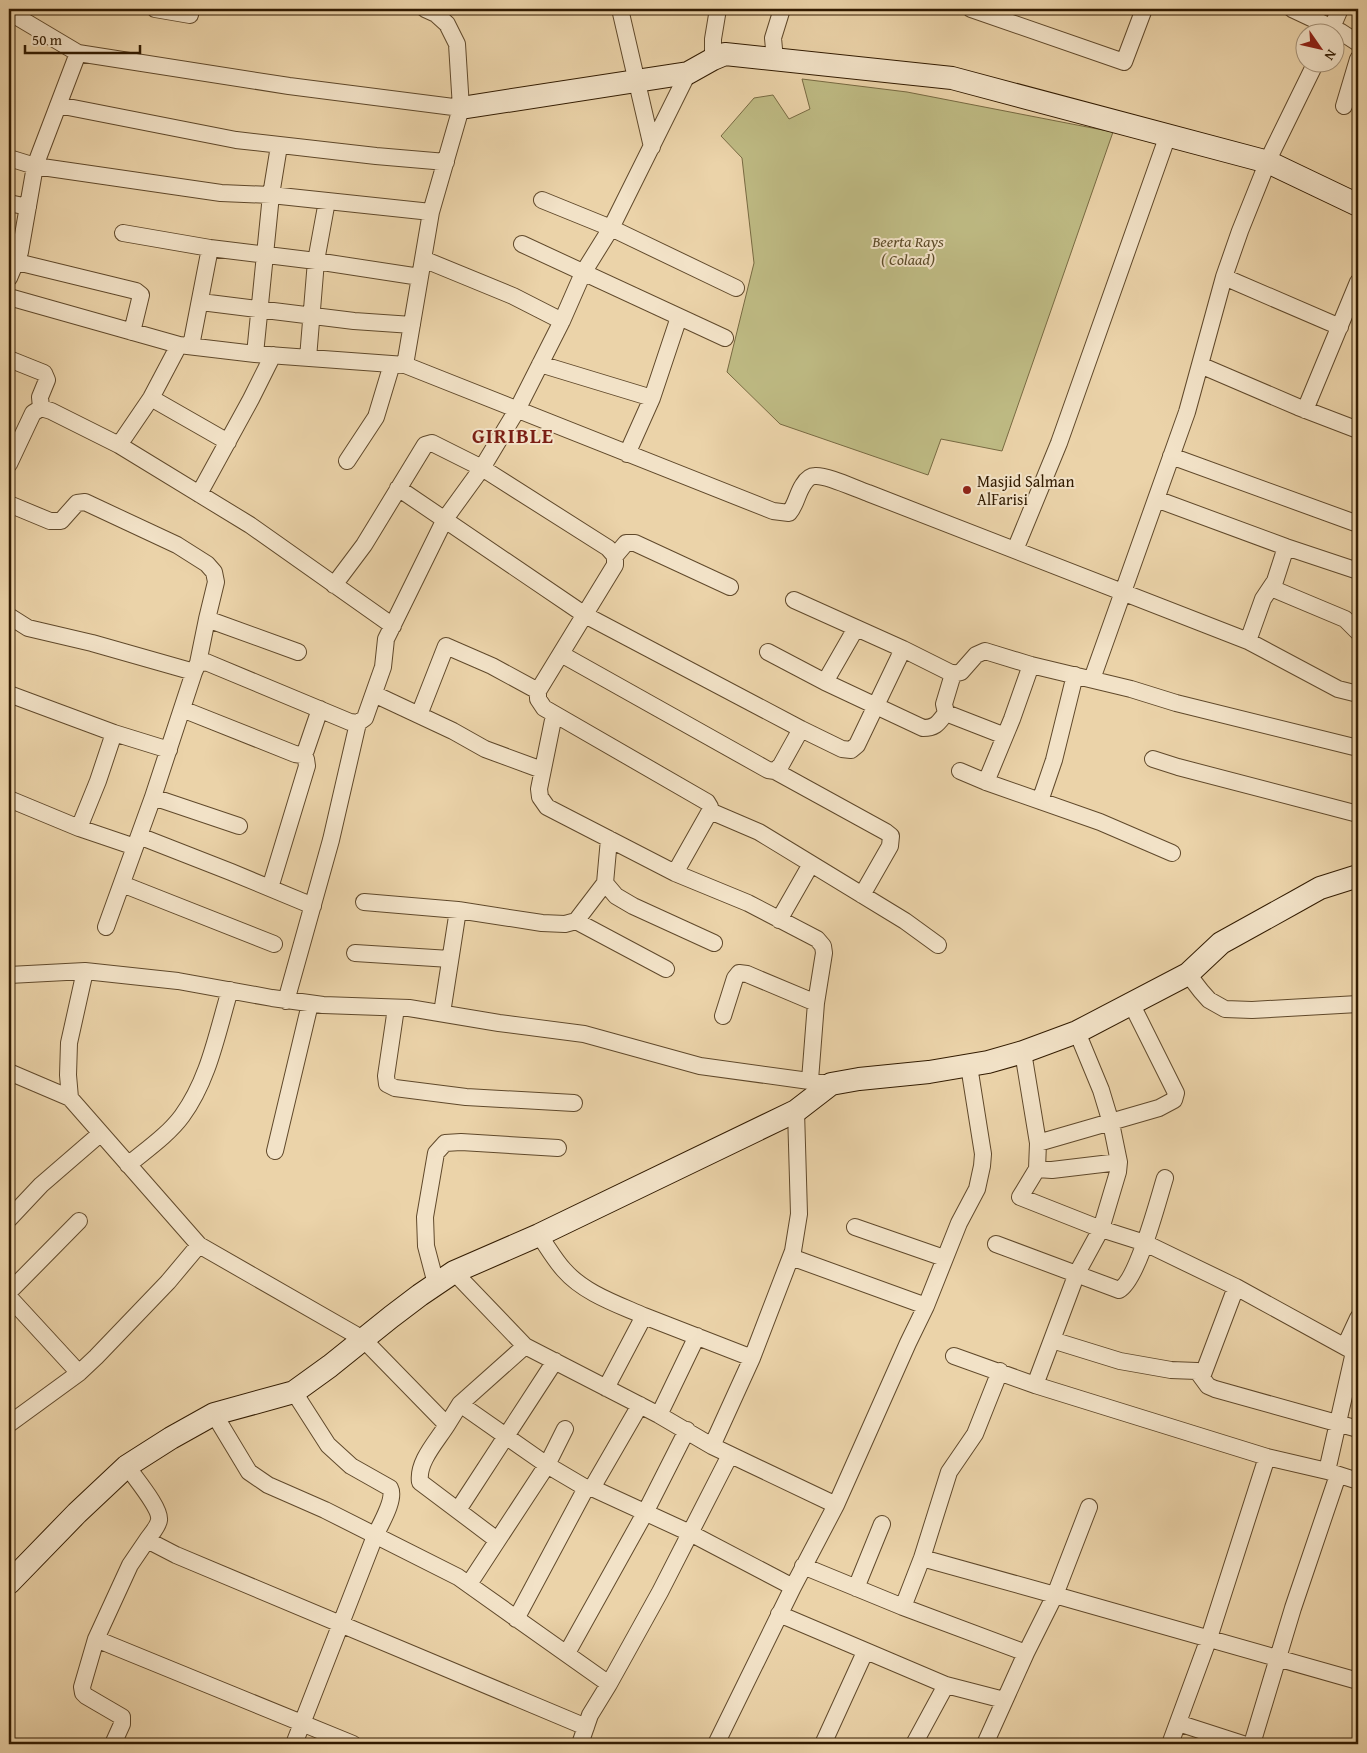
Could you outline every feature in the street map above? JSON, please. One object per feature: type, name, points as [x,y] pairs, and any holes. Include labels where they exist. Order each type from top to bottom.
[{"type":"street","points":[[155,9],[190,15]]},
{"type":"street","points":[[347,461],[376,417],[398,365],[412,325],[431,212],[461,108],[457,44],[447,24],[436,14],[425,9]]},
{"type":"street","points":[[620,9],[652,148]]},
{"type":"street","points":[[713,59],[713,39],[718,9]]},
{"type":"street","points":[[775,60],[772,38],[782,9]]},
{"type":"street","points":[[971,9],[1124,62],[1144,9]]},
{"type":"street","points":[[1292,9],[1316,22]]},
{"type":"street","points":[[1334,22],[1340,9]]},
{"type":"street","points":[[9,12],[78,53],[289,86],[461,108],[688,73],[725,54],[952,78],[1268,162],[1358,205]]},
{"type":"street","points":[[1344,34],[1358,43]]},
{"type":"street","points":[[9,278],[17,262],[23,238],[35,166],[78,53]]},
{"type":"street","points":[[1344,106],[1358,59]]},
{"type":"street","points":[[1092,679],[1187,412],[1224,277],[1268,162],[1311,72]]},
{"type":"street","points":[[286,1001],[313,906],[358,723],[365,718],[383,667],[386,639],[445,519],[482,468],[517,410],[562,321],[582,273],[611,228],[688,73]]},
{"type":"street","points":[[58,105],[226,138],[278,146],[446,162]]},
{"type":"street","points":[[1015,550],[1059,443],[1168,135]]},
{"type":"street","points":[[255,354],[264,255],[278,146]]},
{"type":"street","points":[[9,158],[35,166],[221,193],[271,194],[431,212]]},
{"type":"street","points":[[542,200],[611,228],[736,288]]},
{"type":"street","points":[[308,358],[316,261],[327,201]]},
{"type":"street","points":[[9,203],[28,207]]},
{"type":"street","points":[[123,233],[210,248],[316,261],[420,277]]},
{"type":"street","points":[[522,244],[725,338]]},
{"type":"street","points":[[119,445],[185,346],[201,302],[210,248]]},
{"type":"street","points":[[423,259],[514,296],[562,321]]},
{"type":"street","points":[[17,262],[136,292],[141,295],[132,332]]},
{"type":"street","points":[[1224,277],[1340,327]]},
{"type":"street","points":[[1305,410],[1358,282]]},
{"type":"street","points":[[9,297],[185,346],[255,354],[398,365],[773,511],[783,513],[791,511],[808,478],[815,476],[824,477],[1248,641],[1338,689],[1358,694]]},
{"type":"street","points":[[201,302],[354,321],[412,325]]},
{"type":"street","points":[[627,454],[652,398],[679,317]]},
{"type":"street","points":[[199,494],[251,399],[272,355]]},
{"type":"street","points":[[9,359],[44,373],[47,380],[40,397],[41,408]]},
{"type":"street","points":[[540,364],[652,398]]},
{"type":"street","points":[[1200,365],[1305,410],[1358,430]]},
{"type":"street","points":[[151,398],[228,442]]},
{"type":"street","points":[[41,408],[51,411],[119,445],[250,524],[393,626]]},
{"type":"street","points":[[9,464],[33,414],[41,408]]},
{"type":"street","points":[[334,585],[364,545],[425,445],[432,443],[482,468],[608,548],[615,556]]},
{"type":"street","points":[[1171,456],[1358,524]]},
{"type":"street","points":[[398,488],[585,615],[842,749],[851,750],[856,745],[904,649]]},
{"type":"street","points":[[1156,499],[1358,572]]},
{"type":"street","points":[[9,504],[50,521],[61,521],[77,503],[85,502],[177,545],[207,564],[214,572],[216,582],[196,668],[153,797],[106,927]]},
{"type":"street","points":[[675,873],[710,811],[707,802],[554,715],[544,708],[538,699],[538,691],[615,565],[615,556],[626,543],[635,543],[730,587]]},
{"type":"street","points":[[1248,641],[1263,599],[1275,581],[1286,547]]},
{"type":"street","points":[[1271,588],[1341,616],[1358,632]]},
{"type":"street","points":[[794,600],[904,649],[953,674],[961,672],[976,655],[985,651],[1176,703],[1358,748]]},
{"type":"street","points":[[9,616],[28,628],[196,668],[206,662],[350,722],[358,723]]},
{"type":"street","points":[[207,620],[298,652]]},
{"type":"street","points":[[825,682],[856,628]]},
{"type":"street","points":[[420,715],[446,646],[492,666],[538,691]]},
{"type":"street","points":[[768,652],[825,682],[923,728],[931,728],[936,725],[946,713]]},
{"type":"street","points":[[560,654],[768,770],[775,771],[886,832],[891,836],[890,846],[862,895]]},
{"type":"street","points":[[986,782],[1031,665]]},
{"type":"street","points":[[946,713],[944,704],[953,674]]},
{"type":"street","points":[[1040,801],[1054,760],[1075,676]]},
{"type":"street","points":[[9,694],[169,750]]},
{"type":"street","points":[[374,694],[453,731],[484,749],[542,770]]},
{"type":"street","points":[[182,709],[294,754],[302,755],[306,759],[307,766],[270,888]]},
{"type":"street","points":[[302,755],[306,750],[320,709]]},
{"type":"street","points":[[946,713],[1005,736]]},
{"type":"street","points":[[9,1582],[77,1512],[127,1466],[171,1438],[214,1414],[294,1392],[445,1278],[539,1235],[796,1111],[820,1082],[816,1003],[824,953],[822,946],[816,939],[748,903],[675,873],[546,807],[540,797],[539,789],[554,715]]},
{"type":"street","points":[[775,771],[782,765],[801,729]]},
{"type":"street","points":[[79,828],[98,781],[114,732]]},
{"type":"street","points":[[1152,759],[1178,768],[1358,814]]},
{"type":"street","points":[[960,772],[1100,822],[1172,853]]},
{"type":"street","points":[[153,797],[239,826]]},
{"type":"street","points":[[9,799],[79,828],[137,842],[270,888],[313,906]]},
{"type":"street","points":[[710,811],[759,832],[905,921],[938,945]]},
{"type":"street","points":[[364,902],[458,910],[542,923],[565,924],[576,921],[606,883],[609,838]]},
{"type":"street","points":[[779,920],[811,864]]},
{"type":"street","points":[[9,975],[85,971],[178,981],[310,1004],[396,1008],[442,1013],[584,1034],[700,1066],[820,1082],[969,1066],[1023,1052],[1077,1032],[1132,1005],[1188,974],[1221,943],[1320,888],[1358,876]]},
{"type":"street","points":[[606,883],[616,896],[633,906],[714,943]]},
{"type":"street","points":[[122,884],[274,944]]},
{"type":"street","points":[[442,1013],[458,910]]},
{"type":"street","points":[[576,921],[666,969]]},
{"type":"street","points":[[355,953],[450,959]]},
{"type":"street","points":[[70,1098],[68,1075],[69,1044],[85,971]]},
{"type":"street","points":[[723,1016],[735,978],[739,973],[747,974],[816,1003]]},
{"type":"street","points":[[1188,974],[1209,1000],[1226,1009],[1252,1010],[1358,1004]]},
{"type":"street","points":[[128,1166],[161,1138],[181,1116],[202,1084],[230,990]]},
{"type":"street","points":[[275,1151],[310,1004]]},
{"type":"street","points":[[1038,1143],[1112,1123],[1159,1108],[1174,1100],[1176,1093],[1132,1005]]},
{"type":"street","points":[[396,1008],[386,1076],[388,1084],[395,1088],[466,1097],[574,1103]]},
{"type":"street","points":[[1035,1385],[1077,1273],[1101,1229],[1117,1181],[1119,1162],[1112,1123],[1101,1090],[1077,1032]]},
{"type":"street","points":[[1023,1052],[1038,1143],[1037,1169],[1020,1197],[1101,1229],[1145,1243],[1236,1287],[1352,1351]]},
{"type":"street","points":[[716,1744],[792,1586],[836,1506],[926,1306],[959,1223],[977,1189],[983,1154],[969,1066]]},
{"type":"street","points":[[10,1074],[70,1098],[199,1245],[363,1339],[447,1425]]},
{"type":"street","points":[[712,1446],[752,1358],[791,1257],[796,1238],[799,1214],[796,1111]]},
{"type":"street","points":[[9,1219],[42,1184],[100,1134]]},
{"type":"street","points":[[558,1148],[460,1142],[445,1143],[436,1153],[425,1217],[426,1246],[445,1278],[525,1346],[640,1404],[712,1446],[836,1506]]},
{"type":"street","points":[[1037,1169],[1052,1170],[1119,1162]]},
{"type":"street","points":[[996,1244],[1119,1290],[1129,1280],[1145,1243],[1165,1178]]},
{"type":"street","points":[[9,1292],[79,1221]]},
{"type":"street","points":[[855,1227],[944,1258]]},
{"type":"street","points":[[539,1235],[564,1270],[580,1284],[600,1297],[752,1358]]},
{"type":"street","points":[[9,1424],[79,1372],[96,1357],[168,1282],[199,1245]]},
{"type":"street","points":[[791,1257],[926,1306]]},
{"type":"street","points":[[1202,1377],[1236,1287]]},
{"type":"street","points":[[9,1298],[79,1372]]},
{"type":"street","points":[[606,1388],[644,1316]]},
{"type":"street","points":[[1252,1744],[1314,1542],[1332,1473],[1358,1318]]},
{"type":"street","points":[[659,1415],[697,1336]]},
{"type":"street","points":[[1052,1340],[1120,1361],[1171,1370],[1197,1371],[1208,1386],[1215,1389],[1358,1429]]},
{"type":"street","points":[[496,1540],[420,1482],[419,1475],[422,1466],[460,1404],[525,1346]]},
{"type":"street","points":[[954,1356],[1035,1385],[1267,1458],[1358,1481]]},
{"type":"street","points":[[458,1510],[555,1361]]},
{"type":"street","points":[[903,1607],[922,1558],[949,1472],[975,1434],[1000,1371]]},
{"type":"street","points":[[294,1392],[328,1445],[352,1466],[383,1484],[392,1492],[389,1504],[294,1744]]},
{"type":"street","points":[[460,1404],[547,1465],[589,1488],[690,1533],[792,1586]]},
{"type":"street","points":[[516,1619],[589,1488],[640,1404]]},
{"type":"street","points":[[214,1414],[249,1472],[268,1484],[458,1577],[609,1684]]},
{"type":"street","points":[[469,1584],[496,1540],[547,1465],[565,1429]]},
{"type":"street","points":[[567,1653],[645,1513],[687,1430]]},
{"type":"street","points":[[580,1744],[590,1715],[609,1684],[730,1455]]},
{"type":"street","points":[[1170,1744],[1209,1638],[1267,1458]]},
{"type":"street","points":[[113,1744],[122,1724],[122,1717],[86,1696],[82,1690],[84,1677],[96,1639],[130,1565],[158,1523],[159,1515],[154,1503],[127,1466]]},
{"type":"street","points":[[985,1744],[1026,1652],[1055,1594],[1089,1507]]},
{"type":"street","points":[[856,1588],[882,1524]]},
{"type":"street","points":[[147,1540],[176,1555],[586,1727]]},
{"type":"street","points":[[922,1558],[1358,1681]]},
{"type":"street","points":[[804,1566],[903,1607],[1026,1652]]},
{"type":"street","points":[[779,1614],[946,1685],[1004,1700]]},
{"type":"street","points":[[96,1639],[353,1744]]},
{"type":"street","points":[[823,1744],[865,1652]]},
{"type":"street","points":[[914,1744],[946,1685]]},
{"type":"street","points":[[1178,1723],[1242,1744]]},
{"type":"green space","name":"Beerta Rays ( Colaad)","points":[[802,79],[907,92],[1113,132],[1002,451],[941,439],[928,475],[780,424],[727,372],[754,263],[742,158],[721,136],[754,98],[773,95],[789,119],[810,109]]},
{"type":"place","name":"Masjid Salman AlFarisi","points":[[967,490]]},
{"type":"district","name":"GIRIBLE","points":[[513,436]]}]
